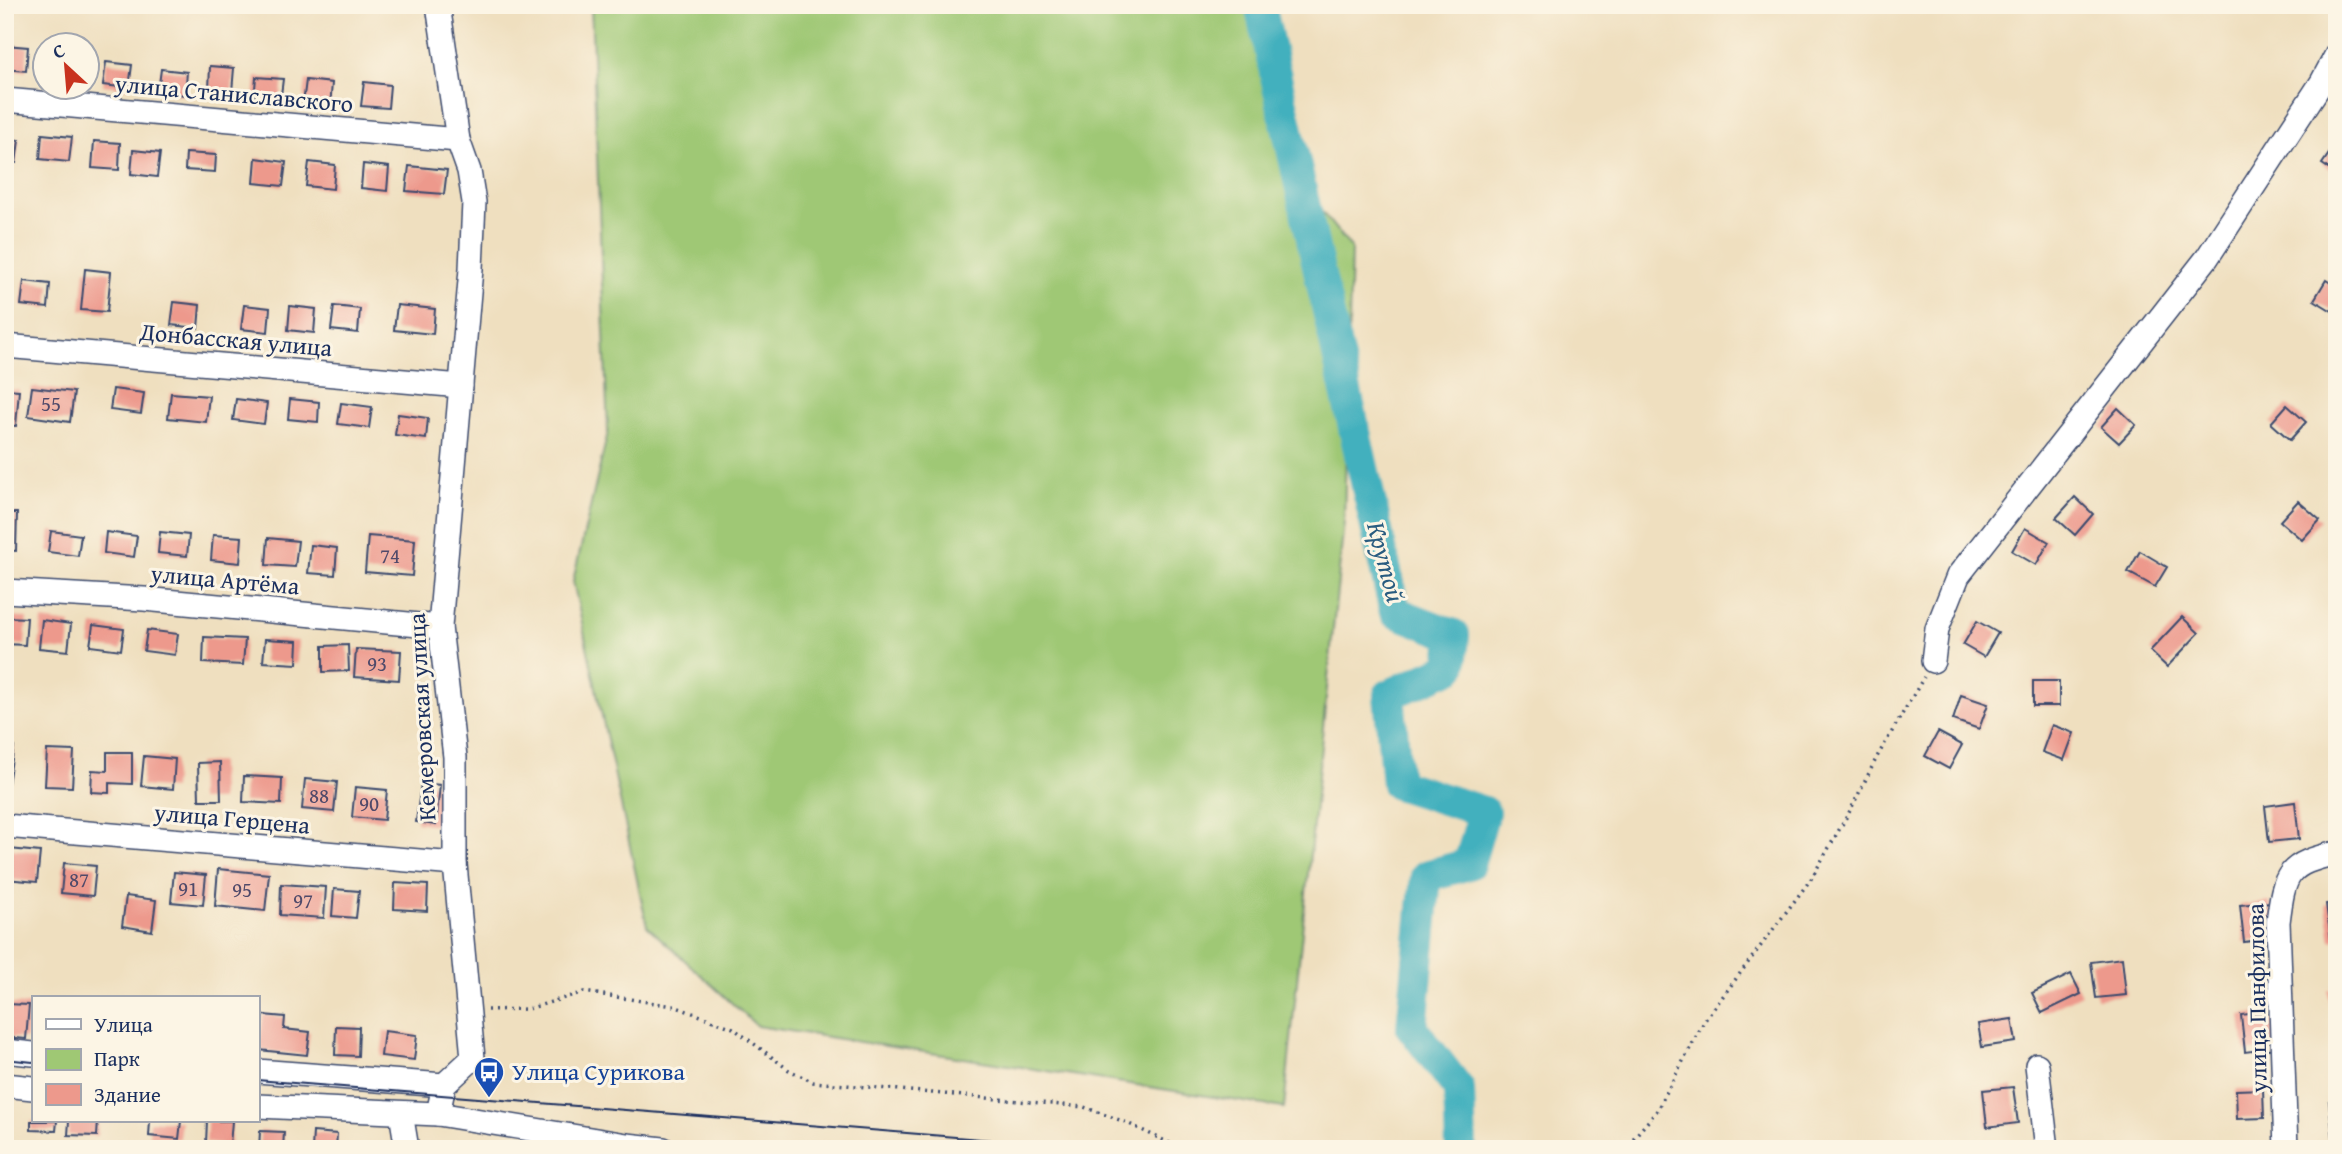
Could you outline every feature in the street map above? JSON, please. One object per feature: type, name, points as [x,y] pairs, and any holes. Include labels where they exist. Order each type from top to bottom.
[{"type":"street","name":"Кемеровская улица","points":[[438,5],[458,139],[469,171],[474,202],[471,269],[440,626],[455,757],[455,864],[472,1058],[444,1085]]},
{"type":"street","points":[[1933,661],[1937,629],[1958,576],[2207,258],[2322,82],[2337,54]]},
{"type":"street","name":"улица Станиславского","points":[[5,100],[458,139]]},
{"type":"street","name":"Донбасская улица","points":[[5,346],[461,386]]},
{"type":"street","name":"улица Артёма","points":[[5,591],[144,599],[440,626]]},
{"type":"street","name":"улица Герцена","points":[[5,826],[455,864]]},
{"type":"street","name":"улица Панфилова","points":[[2286,1149],[2278,922],[2282,890],[2291,870],[2310,859],[2337,853]]},
{"type":"street","points":[[5,1051],[32,1054]]},
{"type":"street","points":[[2037,1065],[2047,1149]]},
{"type":"street","points":[[259,1070],[444,1085],[438,1114]]},
{"type":"street","points":[[5,1085],[32,1088]]},
{"type":"street","points":[[259,1106],[438,1114],[627,1147],[663,1149]]},
{"type":"street","points":[[401,1113],[407,1149]]},
{"type":"path","points":[[1624,1149],[1656,1112],[1705,1020],[1811,879],[1933,661]]},
{"type":"path","points":[[468,1010],[516,1011],[584,992],[674,1006],[733,1028],[789,1070],[813,1082],[1084,1107],[1125,1122],[1182,1149]]},
{"type":"green space","points":[[591,5],[1248,5],[1313,201],[1351,248],[1344,522],[1284,1108],[757,1026],[647,926],[573,581],[608,432]]},
{"type":"building","points":[[5,45],[28,47],[26,71],[5,69]]},
{"type":"building","points":[[106,62],[132,65],[129,88],[103,85]]},
{"type":"building","points":[[210,66],[234,68],[232,92],[209,90]]},
{"type":"building","points":[[161,69],[187,72],[185,95],[158,92]]},
{"type":"building","points":[[256,77],[283,79],[280,103],[254,100]]},
{"type":"building","points":[[306,80],[332,83],[330,107],[303,104]]},
{"type":"building","points":[[364,82],[390,85],[388,108],[361,106]]},
{"type":"building","points":[[42,134],[72,137],[69,162],[40,159]]},
{"type":"building","points":[[5,138],[19,140],[16,163],[5,162]]},
{"type":"building","points":[[94,141],[120,143],[119,170],[92,168]]},
{"type":"building","points":[[2337,142],[2337,174],[2322,164]]},
{"type":"building","points":[[133,150],[160,153],[157,177],[131,174]]},
{"type":"building","points":[[186,153],[216,155],[215,172],[185,170]]},
{"type":"building","points":[[256,158],[286,162],[283,186],[254,183]]},
{"type":"building","points":[[309,162],[335,165],[333,189],[306,186]]},
{"type":"building","points":[[363,164],[389,167],[387,191],[361,188]]},
{"type":"building","points":[[409,166],[447,170],[444,194],[406,191]]},
{"type":"building","points":[[85,269],[111,272],[107,312],[81,310]]},
{"type":"building","points":[[2326,280],[2337,287],[2337,314],[2314,300]]},
{"type":"building","points":[[24,281],[50,284],[48,308],[21,305]]},
{"type":"building","points":[[174,302],[200,305],[198,328],[171,325]]},
{"type":"building","points":[[244,305],[270,308],[268,332],[241,329]]},
{"type":"building","points":[[397,305],[435,309],[433,334],[394,330]]},
{"type":"building","points":[[290,306],[316,309],[314,333],[288,330]]},
{"type":"building","points":[[334,306],[360,309],[358,333],[331,330]]},
{"type":"building","points":[[32,387],[74,392],[70,422],[28,416]]},
{"type":"building","points":[[5,389],[19,390],[16,426],[5,425]]},
{"type":"building","points":[[113,389],[144,393],[141,414],[110,410]]},
{"type":"building","points":[[171,393],[209,396],[206,422],[168,418]]},
{"type":"building","points":[[236,399],[267,403],[264,424],[233,420]]},
{"type":"building","points":[[290,399],[319,402],[318,422],[288,419]]},
{"type":"building","points":[[341,403],[372,407],[369,428],[338,424]]},
{"type":"building","points":[[2287,405],[2306,422],[2290,440],[2271,423]]},
{"type":"building","points":[[2118,408],[2136,425],[2119,443],[2101,427]]},
{"type":"building","points":[[398,414],[428,418],[426,439],[395,435]]},
{"type":"building","points":[[2075,497],[2093,514],[2075,535],[2056,518]]},
{"type":"building","points":[[2298,501],[2320,520],[2302,540],[2280,521]]},
{"type":"building","points":[[5,513],[17,513],[16,551],[5,550]]},
{"type":"building","points":[[2025,528],[2049,542],[2036,565],[2012,551]]},
{"type":"building","points":[[51,531],[81,535],[78,556],[48,552]]},
{"type":"building","points":[[106,532],[137,536],[134,557],[104,553]]},
{"type":"building","points":[[160,532],[189,535],[187,556],[158,553]]},
{"type":"building","points":[[213,535],[242,537],[240,563],[211,560]]},
{"type":"building","points":[[368,536],[415,540],[412,576],[365,572]]},
{"type":"building","points":[[268,538],[298,541],[295,567],[266,565]]},
{"type":"building","points":[[311,545],[337,548],[335,575],[308,573]]},
{"type":"building","points":[[2140,551],[2167,567],[2155,587],[2128,572]]},
{"type":"building","points":[[5,617],[27,618],[25,645],[5,644]]},
{"type":"building","points":[[2182,617],[2199,633],[2167,667],[2150,651]]},
{"type":"building","points":[[42,620],[71,624],[68,651],[39,648]]},
{"type":"building","points":[[1977,621],[1998,633],[1984,657],[1963,645]]},
{"type":"building","points":[[93,625],[124,629],[121,650],[90,646]]},
{"type":"building","points":[[147,630],[178,634],[175,655],[144,651]]},
{"type":"building","points":[[204,637],[245,639],[243,665],[203,663]]},
{"type":"building","points":[[265,639],[298,641],[297,664],[263,662]]},
{"type":"building","points":[[348,645],[349,671],[323,672],[323,646]]},
{"type":"building","points":[[356,649],[401,651],[399,680],[354,677]]},
{"type":"building","points":[[2033,681],[2059,681],[2059,706],[2033,706]]},
{"type":"building","points":[[1961,695],[1988,704],[1979,729],[1953,720]]},
{"type":"building","points":[[2052,725],[2074,733],[2064,760],[2042,752]]},
{"type":"building","points":[[1938,732],[1962,745],[1949,769],[1925,756]]},
{"type":"building","points":[[5,744],[14,746],[8,784],[5,783]]},
{"type":"building","points":[[47,750],[74,751],[72,787],[45,786]]},
{"type":"building","points":[[107,752],[132,752],[132,784],[109,783],[109,793],[91,792],[92,770],[107,771]]},
{"type":"building","points":[[144,756],[175,759],[173,789],[141,786]]},
{"type":"building","points":[[220,762],[221,800],[199,800],[198,763]]},
{"type":"building","points":[[244,776],[282,778],[281,804],[243,802]]},
{"type":"building","points":[[305,779],[337,782],[334,812],[302,809]]},
{"type":"building","points":[[421,783],[440,785],[436,825],[416,822]]},
{"type":"building","points":[[355,787],[387,790],[384,820],[352,817]]},
{"type":"building","points":[[2295,802],[2299,839],[2269,842],[2265,806]]},
{"type":"building","points":[[9,849],[40,852],[37,882],[6,879]]},
{"type":"building","points":[[64,863],[96,866],[93,896],[61,893]]},
{"type":"building","points":[[218,869],[269,874],[265,911],[215,906]]},
{"type":"building","points":[[174,872],[206,875],[203,905],[171,902]]},
{"type":"building","points":[[395,883],[428,885],[427,911],[394,909]]},
{"type":"building","points":[[281,884],[326,887],[324,918],[280,915]]},
{"type":"building","points":[[334,889],[359,891],[356,918],[332,916]]},
{"type":"building","points":[[126,896],[156,900],[152,931],[122,926]]},
{"type":"building","points":[[2270,902],[2274,938],[2244,942],[2240,905]]},
{"type":"building","points":[[2337,902],[2337,939],[2331,940],[2326,904]]},
{"type":"building","points":[[2122,958],[2126,995],[2096,998],[2091,962]]},
{"type":"building","points":[[2071,974],[2081,994],[2042,1013],[2032,993]]},
{"type":"building","points":[[2337,989],[2337,1026],[2333,1026],[2328,990]]},
{"type":"building","points":[[7,1004],[29,1005],[26,1039],[5,1037]]},
{"type":"building","points":[[2271,1011],[2276,1048],[2245,1052],[2241,1015]]},
{"type":"building","points":[[263,1015],[285,1017],[284,1029],[310,1032],[307,1055],[259,1050]]},
{"type":"building","points":[[2012,1019],[2016,1042],[1982,1047],[1978,1024]]},
{"type":"building","points":[[336,1026],[359,1027],[358,1056],[335,1055]]},
{"type":"building","points":[[384,1031],[417,1035],[414,1060],[381,1056]]},
{"type":"building","points":[[2013,1087],[2018,1123],[1987,1127],[1983,1090]]},
{"type":"building","points":[[2263,1089],[2264,1118],[2237,1119],[2236,1090]]},
{"type":"building","points":[[2337,1100],[2337,1137],[2333,1138],[2329,1101]]},
{"type":"building","points":[[5,1104],[9,1104],[8,1143],[5,1143]]},
{"type":"building","points":[[31,1121],[57,1122],[56,1131],[31,1130]]},
{"type":"building","points":[[69,1122],[98,1122],[97,1136],[68,1135]]},
{"type":"building","points":[[150,1122],[181,1122],[179,1139],[149,1136]]},
{"type":"building","points":[[207,1122],[232,1122],[230,1145],[206,1143]]},
{"type":"building","points":[[260,1131],[284,1132],[283,1149],[259,1149]]},
{"type":"building","points":[[313,1132],[337,1134],[336,1149],[312,1149]]},
{"type":"waterway","name":"Крутой","points":[[1260,5],[1395,612],[1454,635],[1451,667],[1389,695],[1397,784],[1484,812],[1469,864],[1426,876],[1412,1028],[1459,1089],[1461,1149]]},
{"type":"tram line","points":[[5,1059],[32,1062]]},
{"type":"tram line","points":[[259,1080],[1103,1149]]},
{"type":"place","name":"Улица Сурикова","points":[[489,1099]]}]
